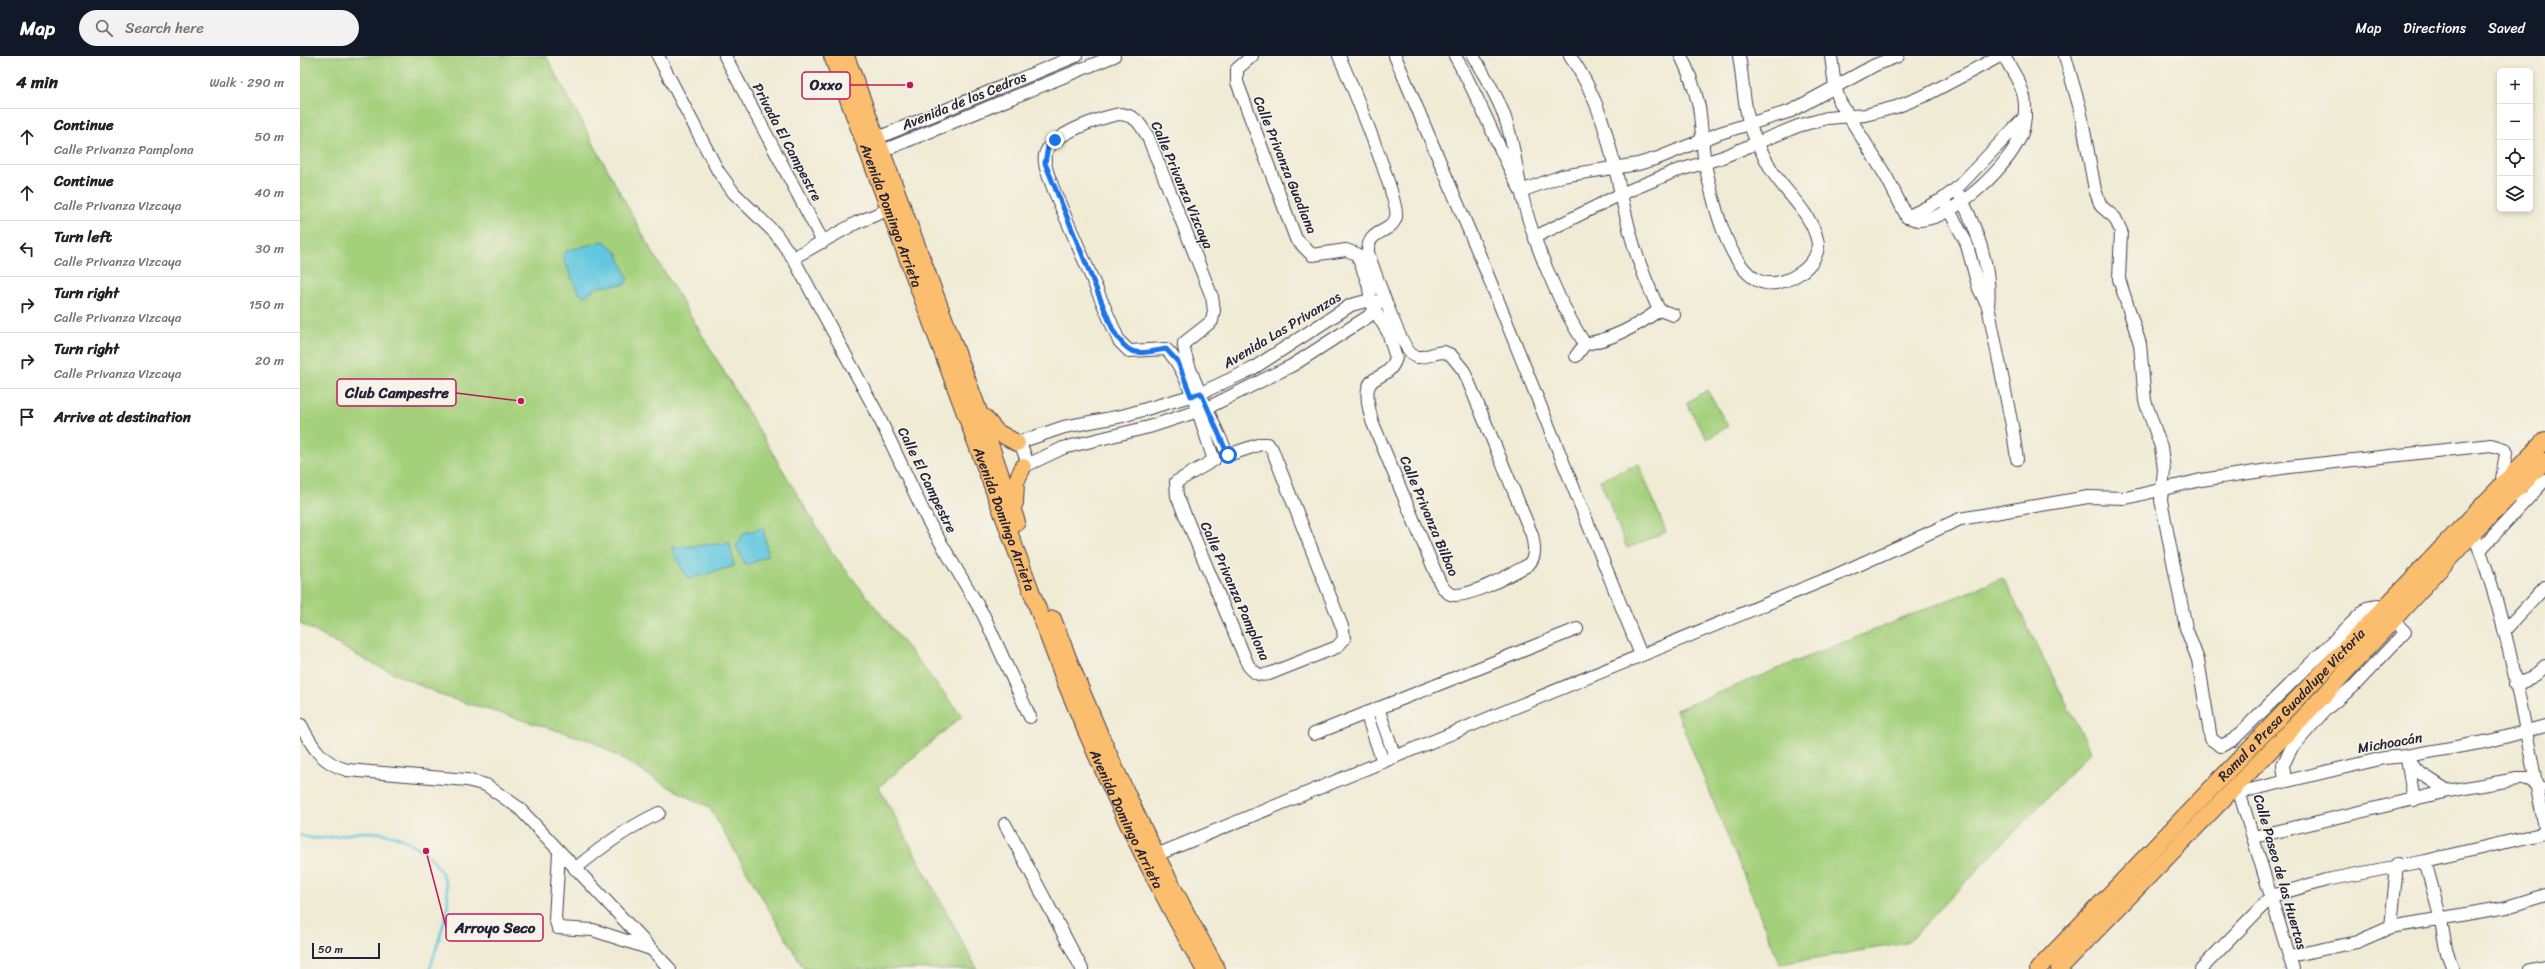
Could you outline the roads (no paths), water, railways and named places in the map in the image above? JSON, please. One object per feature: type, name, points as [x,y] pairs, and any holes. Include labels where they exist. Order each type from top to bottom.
[{"type":"main road","name":"Avenida Domingo Arrieta","points":[[832,56],[873,147],[977,406],[992,469],[1019,529],[1070,677]]},
{"type":"main road","name":"Avenida Domingo Arrieta","points":[[846,56],[873,147]]},
{"type":"main road","name":"Avenida Domingo Arrieta","points":[[896,206],[1070,677],[1113,767],[1150,858],[1192,937],[1204,969]]},
{"type":"main road","points":[[977,406],[996,432],[1019,442],[992,469]]},
{"type":"main road","name":"Ramal a Presa Guadalupe Victoria","points":[[2059,969],[2239,788],[2389,615],[2514,492],[2545,440]]},
{"type":"main road","name":"Ramal a Presa Guadalupe Victoria","points":[[2038,969],[2389,615],[2545,461]]},
{"type":"main road","points":[[992,469],[1026,466]]},
{"type":"main road","points":[[1019,529],[1014,491],[1026,466]]},
{"type":"main road","name":"Avenida Domingo Arrieta","points":[[1192,937],[1217,969]]},
{"type":"street","name":"Calle El Campestre","points":[[658,56],[718,171],[734,193],[775,233],[793,258],[876,411],[928,521],[980,610],[1030,718]]},
{"type":"street","name":"Privada El Campestre","points":[[725,56],[823,242]]},
{"type":"street","name":"Avenida de los Cedros","points":[[873,147],[1076,56]]},
{"type":"street","name":"Avenida de los Cedros","points":[[873,147],[1114,56]]},
{"type":"street","name":"Calle Privanza Guadiana","points":[[1252,56],[1237,69],[1237,82],[1296,239],[1312,255],[1346,250],[1357,254],[1374,304]]},
{"type":"street","points":[[1338,56],[1385,171],[1396,209],[1396,217],[1393,223],[1374,236],[1368,245],[1368,253],[1393,316]]},
{"type":"street","points":[[1395,56],[1482,260],[1641,655]]},
{"type":"street","points":[[1455,56],[1479,99],[1508,167],[1521,190]]},
{"type":"street","points":[[1473,56],[1494,92],[1507,123],[1521,190],[1535,237],[1570,318],[1585,344]]},
{"type":"street","points":[[1570,56],[1583,74],[1597,101],[1643,273],[1659,310],[1674,316]]},
{"type":"street","points":[[1681,56],[1689,73],[1699,106],[1704,140],[1705,162],[1719,219],[1729,244],[1743,269],[1762,284],[1778,284],[1804,271],[1815,254],[1818,240],[1810,224],[1773,172],[1757,143],[1750,123],[1739,56]]},
{"type":"street","points":[[1831,56],[1836,87],[1848,116],[1887,178],[1907,217],[1919,221],[1950,210],[1964,202],[2002,166],[2022,133],[2025,117],[2025,104],[2022,90],[2004,56]]},
{"type":"street","points":[[1521,190],[1562,176],[1614,166],[1638,164],[1658,158],[1750,123],[1791,111],[1875,65],[1898,56]]},
{"type":"street","points":[[1535,237],[1621,194],[1673,172],[1757,143],[1798,126],[1827,118],[1848,116],[1896,107],[1926,95],[2000,56]]},
{"type":"street","points":[[2065,56],[2080,109],[2095,190],[2101,206],[2115,218],[2121,231],[2119,279],[2140,344],[2145,401],[2161,447],[2164,470],[2161,500],[2186,628],[2198,660],[2211,739],[2217,744],[2225,745],[2233,740],[2367,608],[2378,606],[2389,615],[2404,632],[2354,686],[2326,709],[2291,748],[2283,765],[2285,781]]},
{"type":"street","name":"Calle Privanza Vizcaya","points":[[1130,114],[1140,123],[1212,297],[1214,310],[1212,321],[1189,338],[1183,348],[1196,394],[1178,362],[1166,349],[1129,351],[1119,341],[1059,202],[1045,163],[1048,147],[1055,140],[1105,117],[1130,114]]},
{"type":"street","points":[[1907,217],[1943,199],[1957,188],[2025,117]]},
{"type":"street","points":[[1957,188],[1964,202],[1984,256],[1989,288],[1988,306],[2013,431],[2017,459]]},
{"type":"street","points":[[1943,199],[1966,242],[1979,289],[1988,306]]},
{"type":"street","points":[[793,258],[856,223],[896,206]]},
{"type":"street","points":[[1019,442],[1026,466],[1063,448],[1150,427],[1202,410],[1293,365],[1374,304],[1380,291],[1376,275]]},
{"type":"street","points":[[1374,304],[1393,316]]},
{"type":"street","name":"Calle Privanza Bilbao","points":[[1374,304],[1388,332],[1396,358],[1390,369],[1374,378],[1367,387],[1366,395],[1372,421],[1440,583],[1447,593],[1454,595],[1468,593],[1528,565],[1533,561],[1535,553],[1532,535],[1461,367],[1451,356],[1444,352],[1417,357],[1409,352],[1404,346],[1393,316]]},
{"type":"street","name":"Avenida Las Privanzas","points":[[1019,442],[1064,427],[1122,416],[1196,394],[1236,378],[1275,356],[1335,314],[1351,305],[1374,304]]},
{"type":"street","points":[[1576,356],[1585,344],[1617,335],[1640,324],[1659,310]]},
{"type":"street","name":"Calle Privanza Pamplona","points":[[1196,394],[1202,410],[1214,460],[1180,478],[1176,482],[1175,488],[1248,665],[1254,673],[1261,675],[1269,674],[1337,647],[1344,639],[1343,629],[1272,449],[1267,444],[1261,444],[1228,455],[1202,410]]},
{"type":"street","points":[[1150,858],[1854,568],[1909,540],[1960,519],[2088,497],[2126,498],[2162,488],[2294,467],[2491,445],[2504,449],[2506,454],[2502,479],[2514,492]]},
{"type":"street","points":[[2480,550],[2514,492],[2545,480]]},
{"type":"street","points":[[2473,534],[2494,588],[2525,730],[2541,787],[2545,827]]},
{"type":"street","points":[[2504,631],[2545,587]]},
{"type":"street","points":[[1314,734],[1577,629]]},
{"type":"street","points":[[2515,685],[2532,678],[2545,666]]},
{"type":"street","points":[[1378,708],[1395,757]]},
{"type":"street","points":[[1366,713],[1383,762]]},
{"type":"street","points":[[301,725],[312,746],[325,760],[336,767],[347,770],[467,780],[486,786],[519,808],[649,949],[670,969]]},
{"type":"street","name":"Michoacán","points":[[2239,788],[2285,781],[2384,758],[2406,756],[2490,741],[2525,730],[2545,726]]},
{"type":"street","points":[[2406,756],[2417,771],[2448,791]]},
{"type":"street","points":[[2406,756],[2414,800]]},
{"type":"street","points":[[2254,837],[2448,791],[2517,779],[2527,779],[2541,787]]},
{"type":"street","name":"Calle Paseo de las Huertas","points":[[2239,788],[2293,969]]},
{"type":"street","points":[[575,869],[602,846],[633,826],[659,813]]},
{"type":"street","points":[[1005,824],[1082,969]]},
{"type":"street","points":[[2201,969],[2272,896],[2326,880],[2397,864],[2425,861],[2545,833]]},
{"type":"street","points":[[559,853],[555,918],[558,928],[593,930],[649,949]]},
{"type":"street","points":[[2425,861],[2441,920],[2446,950],[2453,969]]},
{"type":"street","points":[[2391,927],[2397,864]]},
{"type":"street","points":[[2290,956],[2357,942],[2391,927],[2441,920],[2507,907],[2545,895]]},
{"type":"street","points":[[2531,969],[2545,966]]},
{"type":"water","points":[[604,241],[617,252],[628,279],[625,284],[598,287],[584,296],[578,292],[563,258],[566,251]]},
{"type":"water","points":[[763,528],[768,555],[746,566],[736,546],[744,533]]},
{"type":"water","points":[[730,543],[734,566],[688,579],[671,548]]},
{"type":"waterway","points":[[300,835],[323,838],[363,832],[378,833],[407,841],[432,859],[440,871],[446,885],[448,901],[430,969]]},
{"type":"place","name":"Oxxo","points":[[910,85]]},
{"type":"place","name":"Club Campestre","points":[[521,401]]},
{"type":"place","name":"Arroyo Seco","points":[[426,851]]}]
